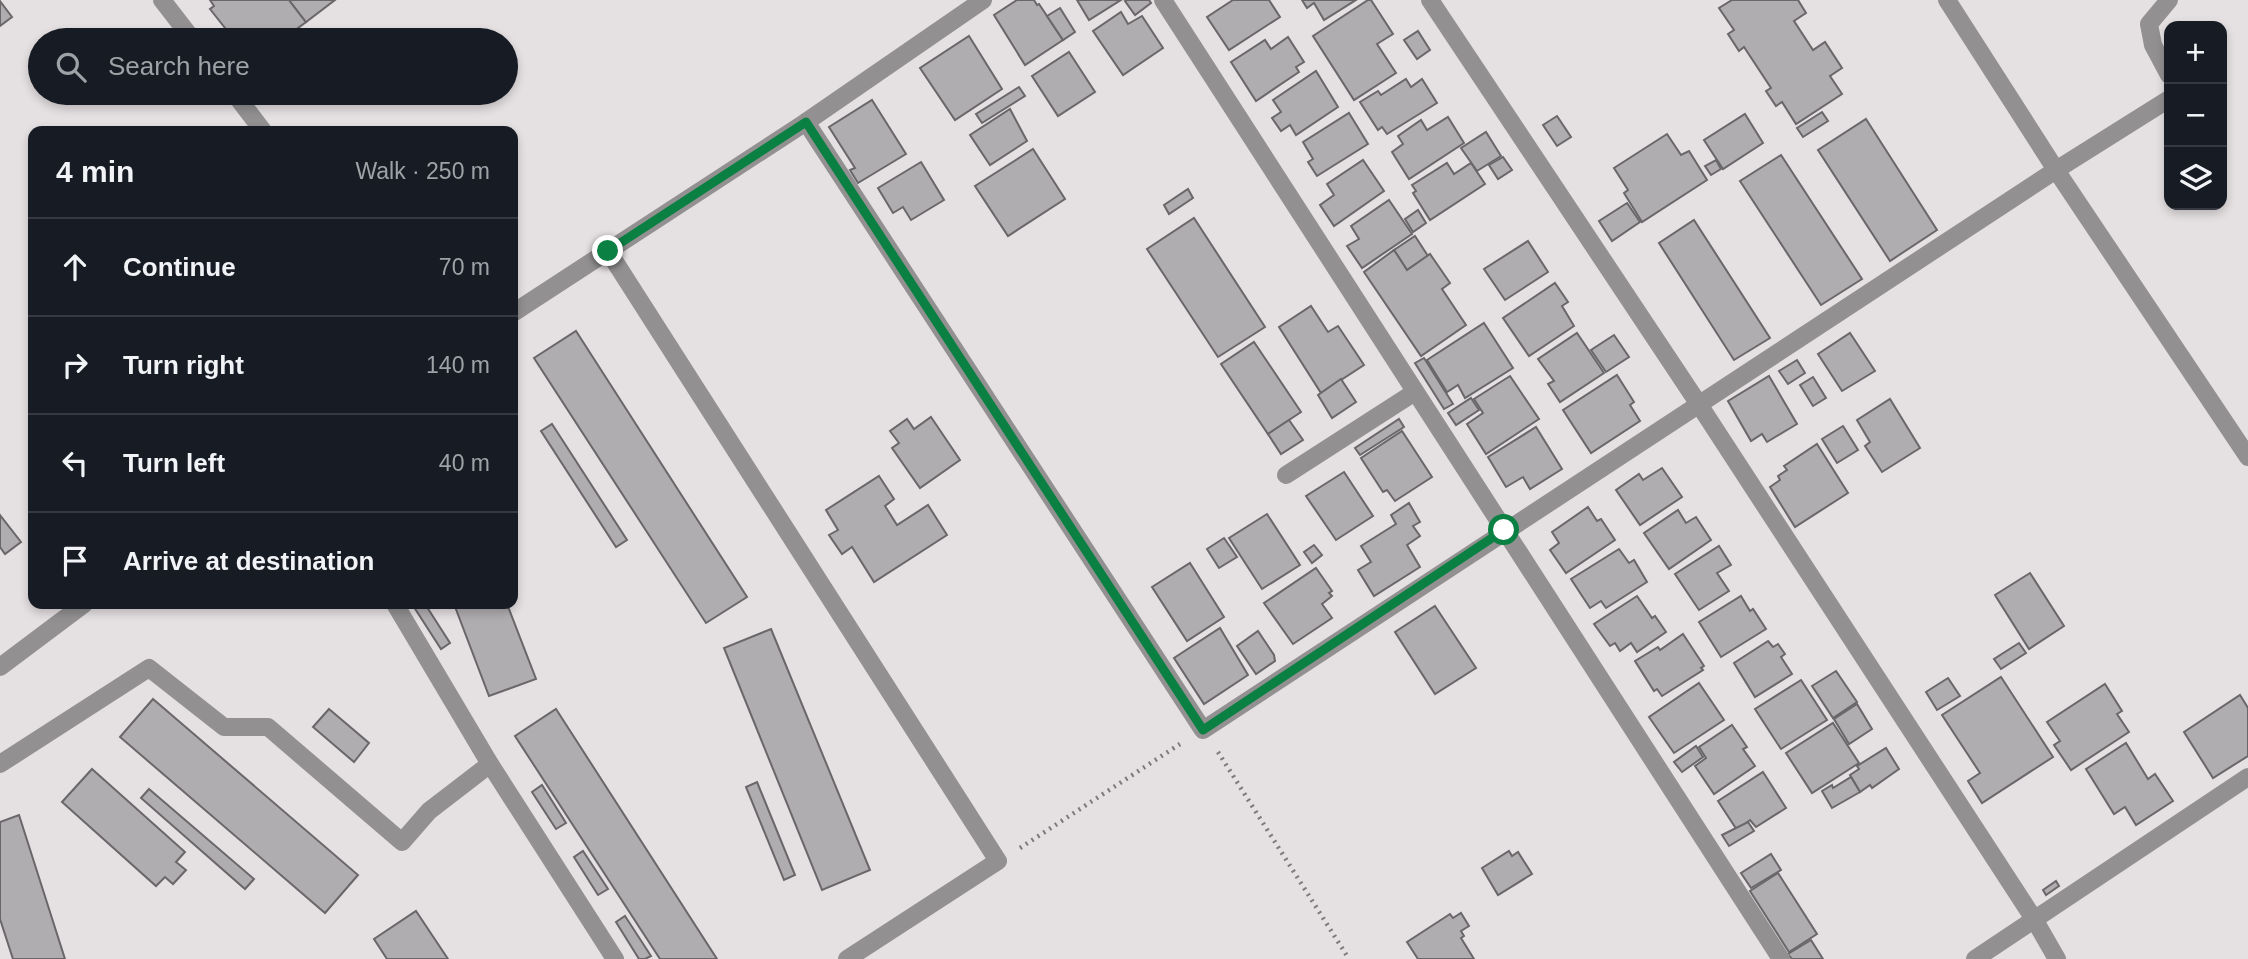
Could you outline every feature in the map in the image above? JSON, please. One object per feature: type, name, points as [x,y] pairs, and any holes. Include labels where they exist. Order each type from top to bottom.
[{"type":"street","points":[[162,0],[184,28]]},
{"type":"street","points":[[518,310],[806,122],[984,0]]},
{"type":"street","points":[[1163,0],[1781,959]]},
{"type":"street","points":[[1430,0],[1700,406],[2034,919],[2057,959]]},
{"type":"street","points":[[1947,0],[2056,170],[2248,457]]},
{"type":"street","points":[[2164,66],[2153,45],[2149,24],[2169,0]]},
{"type":"street","points":[[806,122],[1203,730],[1504,530],[1700,406],[2056,170],[2164,102]]},
{"type":"street","points":[[243,105],[260,126]]},
{"type":"street","points":[[608,251],[998,862],[847,959]]},
{"type":"street","points":[[1286,475],[1415,392]]},
{"type":"street","points":[[0,667],[78,609]]},
{"type":"street","points":[[398,609],[491,764],[615,959]]},
{"type":"street","points":[[0,764],[149,668],[224,727],[268,727],[402,842],[429,811],[491,764]]},
{"type":"street","points":[[1975,959],[2248,777]]},
{"type":"path","points":[[998,862],[1203,730],[1349,959]]},
{"type":"building","points":[[210,0],[289,0],[306,22],[298,28],[225,28],[210,9],[214,6]]},
{"type":"building","points":[[289,0],[335,0],[306,22]]},
{"type":"building","points":[[1017,0],[1034,0],[1039,4],[1063,40],[1025,65],[994,15]]},
{"type":"building","points":[[1077,0],[1121,0],[1089,20]]},
{"type":"building","points":[[1149,0],[1151,3],[1135,15],[1125,1]]},
{"type":"building","points":[[1233,0],[1269,0],[1280,17],[1229,50],[1207,17]]},
{"type":"building","points":[[1302,0],[1356,0],[1324,20],[1314,3],[1307,8]]},
{"type":"building","points":[[1371,0],[1393,34],[1377,44],[1396,73],[1354,100],[1313,36]]},
{"type":"building","points":[[1732,0],[1798,0],[1806,13],[1794,21],[1813,50],[1825,42],[1842,68],[1830,76],[1842,94],[1796,124],[1782,102],[1776,106],[1766,91],[1771,88],[1744,47],[1739,51],[1728,34],[1734,30],[1719,8]]},
{"type":"building","points":[[0,1],[12,17],[0,26]]},
{"type":"building","points":[[1060,8],[1075,32],[1063,40],[1047,16]]},
{"type":"building","points":[[1121,12],[1128,24],[1142,16],[1163,48],[1123,75],[1093,31]]},
{"type":"building","points":[[1418,31],[1430,50],[1417,59],[1404,40]]},
{"type":"building","points":[[969,36],[1002,89],[955,120],[920,68]]},
{"type":"building","points":[[1288,37],[1304,62],[1296,67],[1299,72],[1256,101],[1231,62],[1265,40],[1271,49]]},
{"type":"building","points":[[1069,52],[1095,92],[1058,116],[1032,76]]},
{"type":"building","points":[[1316,71],[1338,107],[1296,135],[1290,125],[1281,131],[1272,118],[1281,112],[1273,100]]},
{"type":"building","points":[[1406,79],[1411,87],[1422,79],[1437,103],[1387,134],[1382,127],[1378,130],[1360,102],[1378,91],[1381,95]]},
{"type":"building","points":[[1019,87],[1025,96],[982,123],[976,114]]},
{"type":"building","points":[[872,100],[906,154],[858,183],[850,170],[855,168],[829,127]]},
{"type":"building","points":[[1010,109],[1027,141],[990,165],[970,135]]},
{"type":"building","points":[[1822,112],[1828,121],[1803,137],[1797,128]]},
{"type":"building","points":[[1349,113],[1368,144],[1317,176],[1308,162],[1313,159],[1303,142]]},
{"type":"building","points":[[1745,114],[1763,143],[1723,169],[1704,140]]},
{"type":"building","points":[[1557,116],[1571,137],[1557,146],[1543,125]]},
{"type":"building","points":[[1448,117],[1464,143],[1409,179],[1392,152],[1403,144],[1398,136],[1421,120],[1427,130]]},
{"type":"building","points":[[1866,119],[1937,230],[1890,261],[1818,150]]},
{"type":"building","points":[[1486,132],[1501,156],[1477,171],[1461,148]]},
{"type":"building","points":[[1667,134],[1681,155],[1689,151],[1707,180],[1642,222],[1624,193],[1628,190],[1614,168]]},
{"type":"building","points":[[1033,149],[1065,199],[1008,236],[975,186]]},
{"type":"building","points":[[1781,155],[1862,279],[1821,305],[1740,181]]},
{"type":"building","points":[[1503,157],[1512,170],[1498,179],[1489,165]]},
{"type":"building","points":[[1363,160],[1384,191],[1334,226],[1320,205],[1334,195],[1327,184]]},
{"type":"building","points":[[1716,160],[1721,169],[1711,175],[1705,166]]},
{"type":"building","points":[[921,162],[944,200],[911,220],[903,207],[893,213],[878,188]]},
{"type":"building","points":[[1447,163],[1454,174],[1471,163],[1485,184],[1430,220],[1413,193],[1416,191],[1412,185]]},
{"type":"building","points":[[1188,189],[1193,198],[1169,214],[1164,205]]},
{"type":"building","points":[[1389,200],[1412,234],[1362,268],[1347,246],[1359,239],[1351,226]]},
{"type":"building","points":[[1627,203],[1640,222],[1612,241],[1599,221]]},
{"type":"building","points":[[1418,210],[1426,223],[1413,232],[1405,219]]},
{"type":"building","points":[[1194,218],[1265,327],[1218,357],[1147,249]]},
{"type":"building","points":[[1694,220],[1770,338],[1734,360],[1659,243]]},
{"type":"building","points":[[1415,236],[1428,256],[1407,270],[1394,250]]},
{"type":"building","points":[[1528,241],[1548,272],[1505,300],[1484,269]]},
{"type":"building","points":[[1394,250],[1407,270],[1430,254],[1450,283],[1442,289],[1466,325],[1421,356],[1364,272]]},
{"type":"building","points":[[1555,283],[1568,302],[1562,306],[1574,326],[1529,356],[1503,318]]},
{"type":"building","points":[[1311,306],[1328,332],[1338,326],[1364,365],[1321,393],[1279,327]]},
{"type":"building","points":[[1484,323],[1513,368],[1465,398],[1458,385],[1447,392],[1427,360]]},
{"type":"building","points":[[576,331],[747,597],[706,623],[534,358]]},
{"type":"building","points":[[1577,333],[1604,373],[1560,402],[1548,384],[1554,381],[1538,359]]},
{"type":"building","points":[[1850,333],[1875,371],[1842,391],[1818,354]]},
{"type":"building","points":[[1614,335],[1629,357],[1606,372],[1591,350]]},
{"type":"building","points":[[1254,342],[1301,412],[1268,434],[1221,364]]},
{"type":"building","points":[[1424,358],[1453,404],[1444,409],[1415,363]]},
{"type":"building","points":[[1797,360],[1805,373],[1788,384],[1779,371]]},
{"type":"building","points":[[1617,375],[1634,402],[1630,405],[1640,421],[1591,453],[1563,410]]},
{"type":"building","points":[[1510,376],[1539,419],[1486,454],[1467,424],[1483,413],[1474,399]]},
{"type":"building","points":[[1769,376],[1797,424],[1767,442],[1762,434],[1751,441],[1728,401]]},
{"type":"building","points":[[1813,377],[1826,398],[1813,406],[1800,385]]},
{"type":"building","points":[[1341,379],[1356,402],[1332,418],[1318,395]]},
{"type":"building","points":[[1471,398],[1479,410],[1456,425],[1448,413]]},
{"type":"building","points":[[1890,399],[1920,448],[1882,472],[1865,446],[1870,442],[1857,420]]},
{"type":"building","points":[[931,417],[960,460],[920,488],[892,448],[899,443],[890,431],[907,419],[914,429]]},
{"type":"building","points":[[1399,419],[1404,427],[1360,455],[1355,448]]},
{"type":"building","points":[[1289,420],[1303,440],[1281,454],[1268,434]]},
{"type":"building","points":[[552,424],[627,540],[616,547],[541,431]]},
{"type":"building","points":[[1843,426],[1858,450],[1837,463],[1822,439]]},
{"type":"building","points":[[1536,427],[1562,469],[1530,489],[1523,477],[1506,487],[1488,457]]},
{"type":"building","points":[[1402,431],[1432,477],[1395,501],[1387,490],[1383,492],[1361,458]]},
{"type":"building","points":[[1817,444],[1848,493],[1795,527],[1770,487],[1780,480],[1778,476],[1787,470],[1784,466]]},
{"type":"building","points":[[1662,468],[1682,497],[1640,525],[1616,490],[1639,474],[1643,480]]},
{"type":"building","points":[[1344,472],[1373,516],[1336,540],[1306,496]]},
{"type":"building","points":[[879,476],[894,499],[885,506],[897,525],[928,505],[947,535],[874,582],[852,547],[842,554],[829,535],[838,530],[826,510]]},
{"type":"building","points":[[1409,503],[1420,522],[1413,526],[1420,536],[1407,545],[1420,567],[1374,596],[1358,570],[1371,562],[1361,546],[1396,524],[1391,515]]},
{"type":"building","points":[[1588,507],[1597,521],[1601,519],[1615,540],[1566,573],[1550,550],[1559,543],[1552,532]]},
{"type":"building","points":[[1678,510],[1686,523],[1696,517],[1711,540],[1669,569],[1644,533]]},
{"type":"building","points":[[1267,514],[1300,565],[1262,589],[1229,538]]},
{"type":"building","points":[[0,515],[21,542],[5,554],[0,547]]},
{"type":"building","points":[[1224,538],[1237,557],[1219,568],[1207,549]]},
{"type":"building","points":[[1314,545],[1322,555],[1312,563],[1304,552]]},
{"type":"building","points":[[1719,546],[1731,565],[1717,573],[1729,591],[1699,610],[1675,574]]},
{"type":"building","points":[[1619,549],[1629,563],[1634,560],[1647,582],[1606,608],[1601,601],[1590,608],[1571,579]]},
{"type":"building","points":[[1190,563],[1224,617],[1187,641],[1152,587]]},
{"type":"building","points":[[1316,568],[1332,591],[1329,593],[1332,596],[1322,604],[1332,618],[1293,644],[1264,603]]},
{"type":"building","points":[[2030,573],[2064,626],[2029,649],[1995,595]]},
{"type":"building","points":[[1637,596],[1652,618],[1655,616],[1666,632],[1637,652],[1631,643],[1620,651],[1615,643],[1610,646],[1594,624]]},
{"type":"building","points":[[1741,596],[1766,629],[1721,657],[1699,622]]},
{"type":"building","points":[[1435,606],[1476,668],[1435,694],[1395,632]]},
{"type":"building","points":[[415,609],[428,609],[450,643],[441,649]]},
{"type":"building","points":[[456,609],[509,609],[536,679],[489,696]]},
{"type":"building","points":[[1220,628],[1248,675],[1204,704],[1174,658]]},
{"type":"building","points":[[771,629],[870,870],[822,890],[724,648]]},
{"type":"building","points":[[1258,631],[1275,661],[1256,674],[1237,646]]},
{"type":"building","points":[[1683,634],[1704,666],[1701,668],[1703,670],[1662,696],[1657,689],[1654,691],[1635,661],[1658,647],[1660,650]]},
{"type":"building","points":[[1768,641],[1773,647],[1778,644],[1785,654],[1781,657],[1792,674],[1755,697],[1734,663]]},
{"type":"building","points":[[2019,643],[2026,653],[2001,669],[1994,659]]},
{"type":"building","points":[[1836,671],[1857,702],[1833,718],[1812,686]]},
{"type":"building","points":[[2001,677],[2053,757],[1982,803],[1968,781],[1980,773],[1942,715]]},
{"type":"building","points":[[1948,678],[1960,696],[1937,710],[1926,692]]},
{"type":"building","points":[[1801,680],[1827,720],[1781,749],[1755,709]]},
{"type":"building","points":[[1699,683],[1724,720],[1674,753],[1649,717]]},
{"type":"building","points":[[2105,684],[2122,711],[2117,714],[2129,732],[2071,770],[2054,745],[2060,741],[2047,722]]},
{"type":"building","points":[[2240,695],[2248,708],[2248,756],[2213,778],[2184,732]]},
{"type":"building","points":[[153,699],[358,875],[325,913],[120,737]]},
{"type":"building","points":[[1857,704],[1872,729],[1849,744],[1834,719]]},
{"type":"building","points":[[329,709],[369,743],[354,762],[313,727]]},
{"type":"building","points":[[556,709],[717,959],[660,959],[515,736]]},
{"type":"building","points":[[1833,723],[1859,763],[1812,793],[1786,753]]},
{"type":"building","points":[[1732,725],[1747,747],[1743,749],[1755,766],[1714,794],[1695,766],[1706,758],[1699,747]]},
{"type":"building","points":[[2126,743],[2148,779],[2155,774],[2173,801],[2136,825],[2125,807],[2114,814],[2086,769]]},
{"type":"building","points":[[1696,746],[1703,757],[1682,772],[1674,762]]},
{"type":"building","points":[[1886,748],[1899,769],[1872,788],[1870,785],[1860,792],[1850,775],[1859,769],[1857,766]]},
{"type":"building","points":[[92,769],[185,852],[176,862],[186,870],[173,884],[165,877],[156,886],[62,802]]},
{"type":"building","points":[[1763,772],[1786,808],[1756,827],[1750,820],[1737,830],[1718,801]]},
{"type":"building","points":[[1851,777],[1860,792],[1832,808],[1822,791]]},
{"type":"building","points":[[757,782],[795,875],[784,880],[746,787]]},
{"type":"building","points":[[542,785],[566,823],[556,829],[532,792]]},
{"type":"building","points":[[149,789],[254,879],[245,889],[141,798]]},
{"type":"building","points":[[19,815],[65,959],[13,959],[0,919],[0,822]]},
{"type":"building","points":[[1748,822],[1754,831],[1729,846],[1722,835]]},
{"type":"building","points":[[583,851],[608,889],[598,895],[574,857]]},
{"type":"building","points":[[1509,851],[1512,856],[1518,852],[1532,874],[1498,895],[1482,868]]},
{"type":"building","points":[[1771,854],[1781,870],[1751,888],[1741,873]]},
{"type":"building","points":[[1778,873],[1817,934],[1789,952],[1750,891]]},
{"type":"building","points":[[2056,881],[2059,886],[2046,895],[2043,890]]},
{"type":"building","points":[[416,911],[448,959],[387,959],[374,939]]},
{"type":"building","points":[[1461,913],[1469,926],[1461,931],[1464,936],[1461,938],[1474,959],[1418,959],[1407,942],[1450,914],[1453,918]]},
{"type":"building","points":[[625,916],[651,956],[639,959],[616,922]]},
{"type":"building","points":[[1811,940],[1823,959],[1792,959],[1788,954]]},
{"type":"route","points":[[608,251],[806,122],[1203,730],[1504,530]]}]
